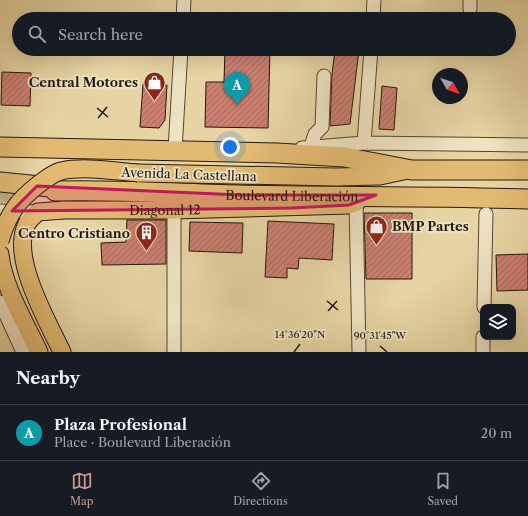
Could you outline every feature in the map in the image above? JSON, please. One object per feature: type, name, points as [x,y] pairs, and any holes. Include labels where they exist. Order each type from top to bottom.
[{"type":"highway","points":[[0,147],[277,153],[344,157],[412,170],[528,170]]},
{"type":"highway","points":[[0,182],[86,190]]},
{"type":"highway","name":"Boulevard Liberación","points":[[55,191],[86,190],[240,195],[376,195],[528,199]]},
{"type":"main road","name":"Avenida La Castellana","points":[[0,241],[5,224],[14,207],[26,194],[59,172],[75,169],[138,173],[336,177],[380,176],[412,170]]},
{"type":"main road","name":"Diagonal 12","points":[[38,212],[64,210],[292,208],[349,205],[376,195]]},
{"type":"main road","points":[[0,241],[26,225],[38,212]]},
{"type":"main road","points":[[26,225],[24,235],[25,267],[30,282],[62,352]]},
{"type":"main road","points":[[0,254],[1,263],[8,284],[39,352]]},
{"type":"street","points":[[183,12],[184,0]]},
{"type":"street","points":[[373,12],[374,0]]},
{"type":"street","points":[[175,150],[181,56]]},
{"type":"street","points":[[364,143],[370,56]]},
{"type":"street","points":[[324,76],[322,126],[327,145]]},
{"type":"street","points":[[311,146],[314,134],[322,126]]},
{"type":"street","points":[[277,153],[311,146],[364,143],[528,145]]},
{"type":"street","points":[[356,202],[359,352]]},
{"type":"street","points":[[174,210],[174,352]]},
{"type":"street","name":"Diagonal 12","points":[[0,211],[38,212]]},
{"type":"street","points":[[484,304],[486,214]]},
{"type":"street","points":[[0,302],[23,352]]},
{"type":"street","points":[[483,340],[483,352]]},
{"type":"highlighted area","points":[[37,186],[240,195],[376,195],[349,205],[292,208],[12,211]]},
{"type":"building","points":[[225,56],[270,56],[268,128],[205,127],[206,82],[224,82]]},
{"type":"building","points":[[334,56],[358,56],[350,124],[330,126]]},
{"type":"building","points":[[2,72],[31,73],[30,106],[1,105]]},
{"type":"building","name":"Central Motores","points":[[143,84],[167,85],[165,120],[159,128],[140,127]]},
{"type":"building","points":[[382,86],[397,88],[394,130],[379,129]]},
{"type":"building","points":[[364,213],[412,213],[412,279],[366,279]]},
{"type":"building","name":"Centro Cristiano","points":[[127,220],[166,220],[166,264],[102,265],[101,243],[126,242]]},
{"type":"building","points":[[268,221],[334,224],[332,260],[299,258],[298,269],[287,268],[287,278],[265,277]]},
{"type":"building","points":[[190,222],[243,223],[242,253],[189,251]]},
{"type":"building","points":[[528,254],[528,290],[497,291],[496,255]]},
{"type":"tunnel","points":[[0,193],[35,192]]},
{"type":"place","name":"Central Motores","points":[[154,102]]},
{"type":"place","name":"Plaza Profesional","points":[[237,105]]},
{"type":"place","name":"BMP Partes","points":[[376,246]]},
{"type":"place","name":"Centro Cristiano","points":[[146,252]]}]
